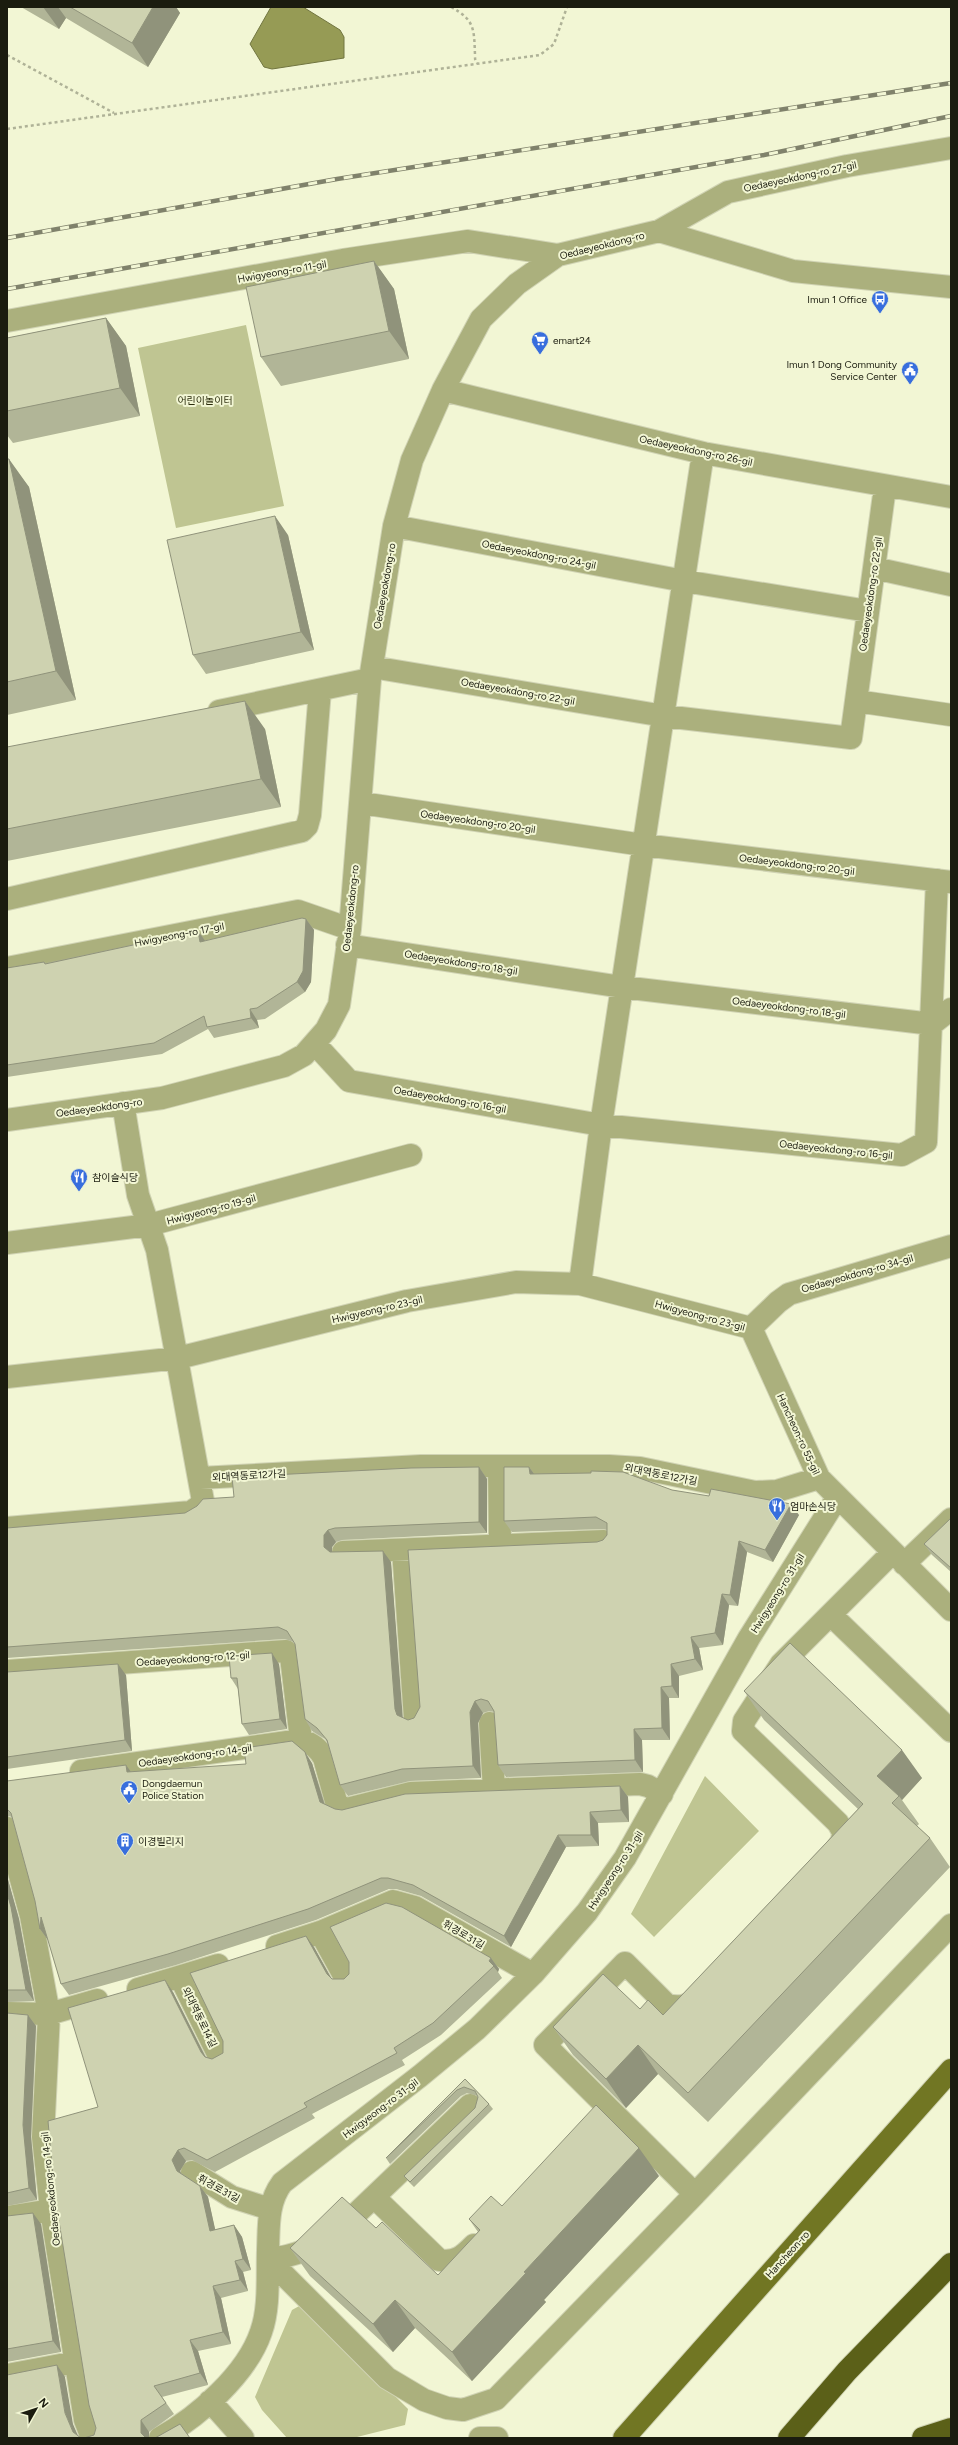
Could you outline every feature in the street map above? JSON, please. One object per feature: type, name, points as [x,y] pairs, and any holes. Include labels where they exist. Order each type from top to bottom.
[{"type":"highway","points":[[789,2438],[846,2371],[951,2264]]},
{"type":"highway","points":[[923,2438],[951,2429]]},
{"type":"main road","name":"Hancheon-ro","points":[[624,2438],[951,2070]]},
{"type":"street","name":"Oedaeyeokdong-ro 27-gil","points":[[659,231],[728,192],[847,166],[951,148]]},
{"type":"street","name":"Oedaeyeokdong-ro","points":[[7,1120],[162,1098],[284,1066],[304,1055],[316,1044],[326,1030],[339,1005],[348,937],[361,803],[371,673],[394,526],[412,460],[443,390],[481,319],[517,284],[558,255],[659,231],[793,271],[951,286]]},
{"type":"street","name":"Hwigyeong-ro 11-gil","points":[[7,322],[344,260],[468,241],[558,255]]},
{"type":"street","name":"Oedaeyeokdong-ro 26-gil","points":[[443,390],[703,453],[885,487],[951,497]]},
{"type":"street","points":[[580,1284],[601,1125],[703,453]]},
{"type":"street","name":"Oedaeyeokdong-ro 22-gil","points":[[371,673],[664,716],[851,738],[885,487]]},
{"type":"street","name":"Oedaeyeokdong-ro 24-gil","points":[[394,526],[684,581],[868,611]]},
{"type":"street","points":[[874,568],[951,584]]},
{"type":"street","points":[[195,716],[320,690],[371,673]]},
{"type":"street","points":[[7,899],[302,831],[307,826],[310,815],[320,690]]},
{"type":"street","points":[[856,701],[951,715]]},
{"type":"street","name":"Oedaeyeokdong-ro 20-gil","points":[[361,803],[644,845],[944,881]]},
{"type":"street","name":"Oedaeyeokdong-ro 16-gil","points":[[316,1044],[349,1081],[601,1125],[902,1155],[926,1142],[932,1024],[944,881]]},
{"type":"street","name":"Hwigyeong-ro 17-gil","points":[[7,968],[298,911],[348,937]]},
{"type":"street","name":"Oedaeyeokdong-ro 18-gil","points":[[348,937],[622,987],[932,1024]]},
{"type":"street","points":[[932,1024],[951,1009]]},
{"type":"street","points":[[123,1103],[138,1195],[157,1250],[200,1478]]},
{"type":"street","name":"Hwigyeong-ro 19-gil","points":[[7,1243],[149,1226],[411,1155]]},
{"type":"street","name":"Oedaeyeokdong-ro 34-gil","points":[[751,1328],[778,1302],[789,1294],[951,1246]]},
{"type":"street","name":"Hwigyeong-ro 23-gil","points":[[7,1377],[178,1358],[407,1301],[516,1282],[580,1284],[751,1328]]},
{"type":"street","name":"Hancheon-ro 55-gil","points":[[751,1328],[819,1478],[837,1498],[951,1610]]},
{"type":"street","name":"외대역동로12가길","points":[[7,1528],[191,1512],[203,1501],[200,1478],[421,1466],[630,1467],[755,1492],[777,1491],[819,1478]]},
{"type":"street","points":[[499,1466],[500,1545]]},
{"type":"street","name":"Hwigyeong-ro 31-gil","points":[[160,2438],[186,2422],[210,2401],[235,2375],[261,2332],[266,2309],[270,2209],[276,2191],[288,2176],[359,2124],[450,2053],[477,2029],[533,1974],[587,1912],[607,1885],[662,1794],[749,1638],[837,1498]]},
{"type":"street","points":[[819,1869],[836,1852],[842,1841],[844,1832],[838,1823],[743,1731],[744,1721],[781,1664],[831,1615],[898,1558],[951,1519]]},
{"type":"street","points":[[343,1552],[604,1541]]},
{"type":"street","points":[[403,1550],[415,1719]]},
{"type":"street","points":[[831,1615],[951,1731]]},
{"type":"street","name":"Oedaeyeokdong-ro 12-gil","points":[[7,1671],[286,1651],[292,1657],[302,1740]]},
{"type":"street","points":[[490,1723],[494,1790]]},
{"type":"street","points":[[302,1740],[314,1746],[324,1758],[339,1807],[347,1809],[411,1793],[640,1784],[648,1786],[662,1794]]},
{"type":"street","name":"Oedaeyeokdong-ro 14-gil","points":[[61,1774],[302,1740]]},
{"type":"street","name":"Oedaeyeokdong-ro 14-gil","points":[[7,1828],[31,1916],[49,2014],[43,2123],[51,2210],[85,2420],[92,2438]]},
{"type":"street","name":"휘경로31길","points":[[320,1932],[393,1901],[415,1907],[533,1974]]},
{"type":"street","points":[[268,2259],[387,2378],[424,2400],[463,2410],[496,2399],[695,2194],[951,1925]]},
{"type":"street","points":[[261,1951],[320,1932],[346,1979]]},
{"type":"street","points":[[7,2013],[49,2014],[180,1977],[239,1958]]},
{"type":"street","points":[[695,2194],[545,2045],[625,1963],[667,2005],[676,2007],[686,2005],[694,2001],[710,1984]]},
{"type":"street","name":"외대역동로14길","points":[[180,1977],[220,2058]]},
{"type":"street","points":[[268,2259],[282,2258],[319,2245],[338,2231],[470,2105]]},
{"type":"street","points":[[590,2123],[606,2107]]},
{"type":"street","name":"휘경로31길","points":[[192,2172],[232,2197],[270,2209]]},
{"type":"street","points":[[374,2197],[440,2260],[450,2262],[462,2258],[488,2230]]},
{"type":"street","points":[[7,2217],[51,2210]]},
{"type":"street","points":[[7,2375],[76,2362]]},
{"type":"street","points":[[210,2401],[243,2438]]},
{"type":"street","points":[[480,2438],[497,2438]]},
{"type":"path","points":[[451,7],[462,13],[471,22],[474,30],[475,64]]},
{"type":"path","points":[[7,129],[540,55],[548,50],[558,36],[567,7]]},
{"type":"path","points":[[7,55],[114,114]]},
{"type":"green space","name":"어린이놀이터","points":[[246,325],[284,506],[176,528],[138,348]]},
{"type":"green space","points":[[705,1776],[759,1831],[654,1937],[631,1914]]},
{"type":"green space","points":[[301,2305],[308,2309],[408,2409],[405,2425],[353,2438],[287,2438],[262,2410],[255,2397],[292,2310]]},
{"type":"shaded area","points":[[271,7],[303,7],[340,30],[344,37],[344,58],[272,69],[264,67],[250,44]]},
{"type":"building","points":[[70,7],[153,7],[132,43]]},
{"type":"building","points":[[374,261],[389,331],[261,357],[246,287]]},
{"type":"building","points":[[106,318],[120,388],[7,411],[7,338]]},
{"type":"building","points":[[7,459],[9,459],[56,671],[7,682]]},
{"type":"building","points":[[275,516],[301,632],[193,655],[167,540]]},
{"type":"building","points":[[245,701],[261,779],[7,829],[7,747]]},
{"type":"building","points":[[302,918],[306,919],[303,971],[297,982],[257,1008],[250,1009],[251,1018],[207,1027],[204,1016],[154,1043],[7,1065],[7,968],[44,962],[45,964],[198,931],[200,942]]},
{"type":"building","points":[[479,1467],[479,1522],[335,1528],[328,1530],[324,1535],[324,1547],[330,1552],[383,1551],[395,1709],[397,1715],[408,1720],[414,1718],[420,1707],[408,1550],[597,1542],[603,1540],[607,1535],[607,1523],[596,1517],[504,1521],[504,1467],[529,1467],[530,1474],[591,1473],[591,1471],[623,1472],[672,1490],[709,1496],[711,1489],[791,1504],[765,1550],[739,1541],[730,1595],[722,1594],[715,1633],[691,1637],[695,1659],[671,1664],[672,1686],[661,1687],[662,1728],[634,1729],[635,1760],[498,1765],[494,1711],[488,1701],[481,1699],[475,1701],[470,1712],[473,1766],[402,1769],[340,1785],[327,1740],[317,1728],[305,1719],[295,1644],[287,1631],[278,1627],[7,1647],[7,1528],[185,1513],[197,1506],[203,1499],[234,1497],[232,1477],[411,1468]]},
{"type":"building","points":[[951,1518],[951,1568],[924,1544]]},
{"type":"building","points":[[790,1643],[902,1750],[877,1776],[899,1796],[892,1803],[930,1838],[688,2093],[638,2045],[606,2079],[553,2027],[603,1974],[640,2009],[648,2000],[663,2015],[863,1804],[744,1691]]},
{"type":"building","points":[[272,1653],[280,1719],[242,1724],[237,1678],[231,1678],[229,1656]]},
{"type":"building","points":[[118,1664],[125,1740],[7,1757],[7,1672]]},
{"type":"building","points":[[292,1741],[305,1752],[320,1802],[335,1809],[342,1810],[405,1794],[620,1786],[621,1810],[590,1812],[591,1835],[558,1835],[504,1936],[413,1885],[388,1878],[381,1878],[308,1909],[168,1954],[61,1984],[41,1917],[40,1929],[35,1901],[11,1813],[7,1809],[7,1781],[126,1765],[127,1772],[246,1764],[244,1748]]},
{"type":"building","points":[[7,1893],[11,1907],[26,1990],[7,1990]]},
{"type":"building","points":[[386,1903],[402,1907],[491,1958],[489,1961],[494,1966],[433,2023],[394,2048],[397,2053],[304,2103],[307,2107],[207,2160],[184,2148],[178,2150],[172,2160],[177,2171],[200,2186],[210,2231],[234,2225],[243,2259],[235,2261],[240,2280],[213,2286],[223,2332],[190,2340],[200,2373],[154,2386],[166,2403],[141,2420],[141,2433],[146,2438],[84,2438],[94,2435],[96,2428],[89,2405],[55,2197],[48,2121],[98,2107],[68,2008],[165,1980],[201,2052],[205,2057],[212,2059],[223,2053],[223,2041],[190,1973],[306,1936],[327,1974],[332,1979],[344,1979],[349,1974],[349,1962],[330,1927]]},
{"type":"building","points":[[7,2013],[28,2015],[23,2125],[29,2188],[7,2193]]},
{"type":"building","points":[[465,2079],[489,2104],[410,2182],[404,2176],[475,2108],[478,2097],[475,2091],[464,2087],[457,2090],[386,2158]]},
{"type":"building","points":[[596,2105],[639,2148],[452,2352],[395,2300],[373,2324],[290,2248],[342,2197],[376,2228],[382,2222],[438,2275],[480,2230],[469,2219],[491,2196],[502,2206]]},
{"type":"building","points":[[33,2213],[53,2341],[7,2349],[7,2216]]},
{"type":"building","points":[[57,2365],[65,2413],[73,2432],[81,2438],[7,2438],[7,2375]]},
{"type":"building","points":[[180,2424],[190,2438],[155,2438]]},
{"type":"railway","points":[[7,238],[337,179],[951,83]]},
{"type":"railway","points":[[7,289],[764,155],[951,116]]},
{"type":"place","name":"Imun 1 Office","points":[[880,314]]},
{"type":"place","name":"emart24","points":[[540,355]]},
{"type":"place","name":"Imun 1 Dong Community Service Center","points":[[910,385]]},
{"type":"place","name":"참이슬식당","points":[[79,1192]]},
{"type":"place","name":"엄마손식당","points":[[777,1521]]},
{"type":"place","name":"Dongdaemun Police Station","points":[[129,1804]]},
{"type":"place","name":"이경빌리지","points":[[125,1856]]}]
